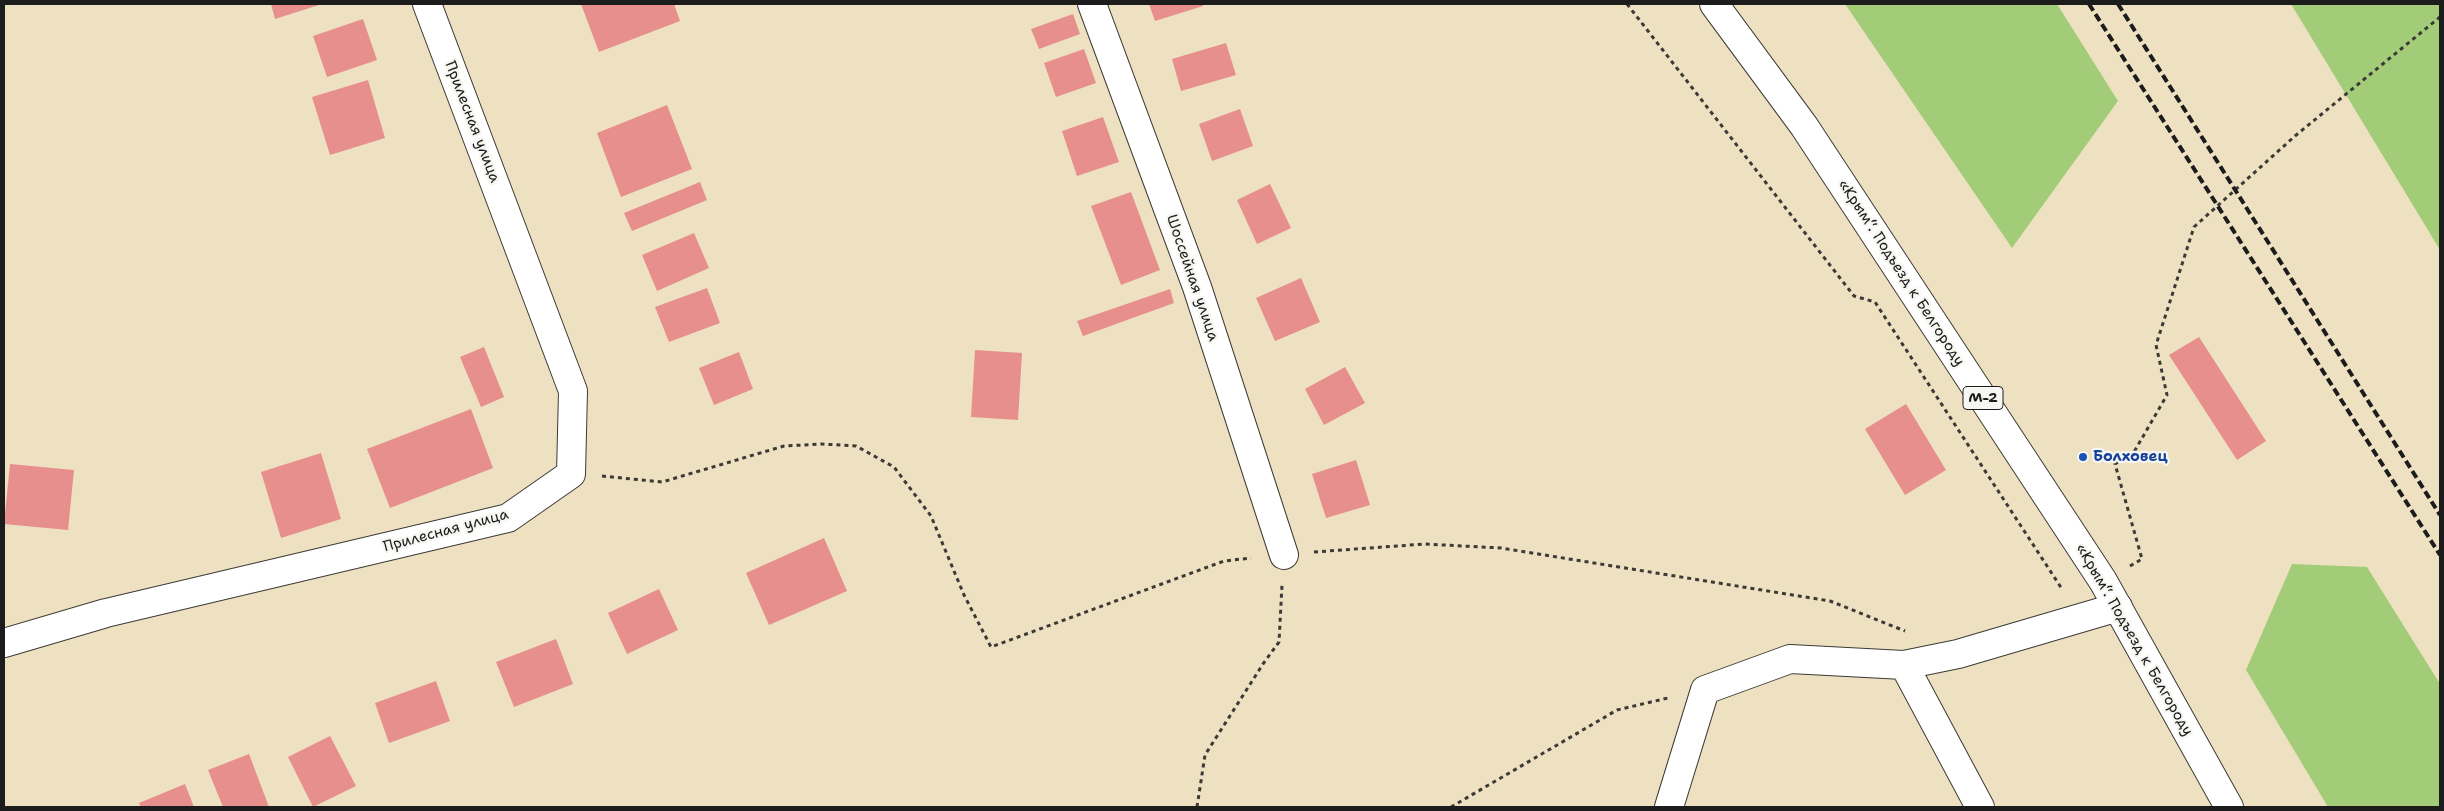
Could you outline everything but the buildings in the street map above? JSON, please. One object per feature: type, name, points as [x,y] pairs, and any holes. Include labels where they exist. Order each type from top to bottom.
[{"type":"street","name":"Прилесная улица","points":[[4,643],[106,612],[508,518],[571,474],[573,391],[427,4]]},
{"type":"street","name":"Шоссейная улица","points":[[1092,4],[1197,287],[1284,555]]},
{"type":"street","name":"«Крым“. Подъезд к Белгороду","points":[[1714,4],[1804,126],[2103,581],[2229,807]]},
{"type":"street","points":[[1669,807],[1705,690],[1790,658],[1904,665],[1958,654],[2118,608]]},
{"type":"street","points":[[1904,665],[1980,807]]},
{"type":"path","points":[[1627,4],[1854,296],[1875,302],[2065,594]]},
{"type":"path","points":[[2103,581],[2142,559],[2115,464],[2134,452],[2167,395],[2156,345],[2194,227],[2295,136],[2440,17]]},
{"type":"path","points":[[571,474],[662,482],[784,446],[822,444],[856,446],[894,467],[931,516],[964,595],[991,647],[1224,562],[1284,555],[1425,544],[1501,548],[1830,601],[1912,634]]},
{"type":"path","points":[[1197,807],[1205,755],[1279,642],[1284,555]]},
{"type":"path","points":[[1451,807],[1617,710],[1705,690]]},
{"type":"green space","points":[[1845,4],[2057,4],[2118,101],[2012,248]]},
{"type":"green space","points":[[2291,4],[2440,4],[2440,250]]},
{"type":"green space","points":[[2292,564],[2367,567],[2440,684],[2440,807],[2328,807],[2246,670]]},
{"type":"railway","points":[[2089,4],[2440,555]]},
{"type":"railway","points":[[2118,4],[2440,515]]},
{"type":"place","name":"Болховец","points":[[2083,457]]}]
